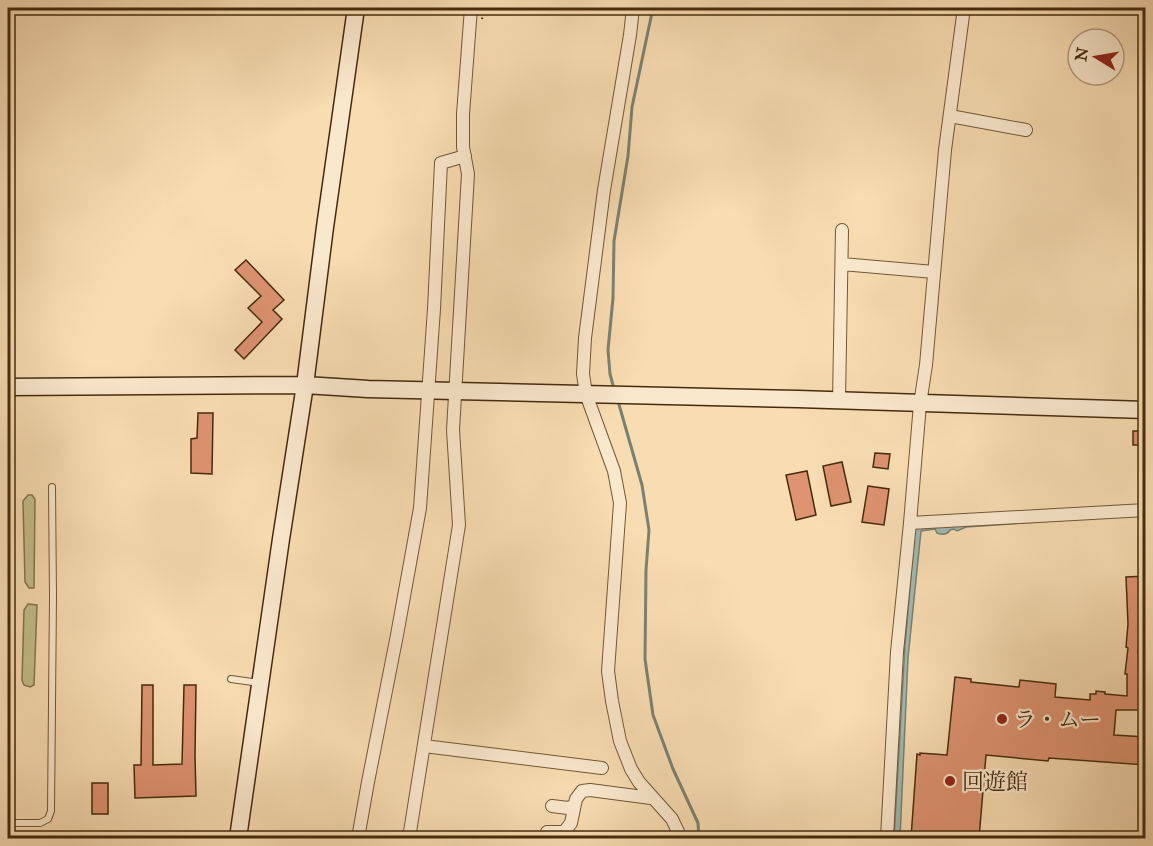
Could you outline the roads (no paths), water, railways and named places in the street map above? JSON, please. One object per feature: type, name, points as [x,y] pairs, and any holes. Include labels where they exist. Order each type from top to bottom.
[{"type":"street","points":[[238,838],[305,386],[356,8]]},
{"type":"street","points":[[409,838],[458,541],[453,430],[468,174],[463,147],[471,8]]},
{"type":"street","points":[[633,8],[604,190],[585,338],[583,374],[586,394],[614,471],[620,503],[608,656],[612,701],[620,741],[639,783],[672,819],[681,838]]},
{"type":"street","points":[[887,838],[897,652],[920,404],[926,365],[945,150],[964,8]]},
{"type":"street","points":[[950,116],[1026,130]]},
{"type":"street","points":[[358,838],[418,517],[434,309],[441,163],[465,156]]},
{"type":"street","points":[[838,401],[842,230]]},
{"type":"street","points":[[842,264],[934,272]]},
{"type":"street","points":[[8,387],[305,386],[1146,410]]},
{"type":"street","points":[[910,523],[1146,510]]},
{"type":"street","points":[[424,747],[602,768]]},
{"type":"street","points":[[547,832],[564,832],[571,823],[576,799],[582,791],[590,790],[651,798]]},
{"type":"street","points":[[552,806],[568,808],[574,806]]},
{"type":"lane","points":[[8,823],[40,823],[48,819],[51,810],[52,487]]},
{"type":"lane","points":[[231,679],[261,683]]},
{"type":"water","points":[[1082,519],[966,527],[957,531],[950,530],[944,534],[937,533],[935,529],[921,531],[908,658],[900,838],[894,838],[905,646],[915,527]]},
{"type":"waterway","points":[[614,389],[608,350],[613,298],[614,241],[628,156],[632,107],[653,8]]},
{"type":"waterway","points":[[618,401],[642,485],[649,530],[645,659],[653,715],[673,769],[698,823],[699,838]]},
{"type":"place","name":"ラ・ムー","points":[[1002,719]]},
{"type":"place","name":"回遊館","points":[[950,781]]}]
